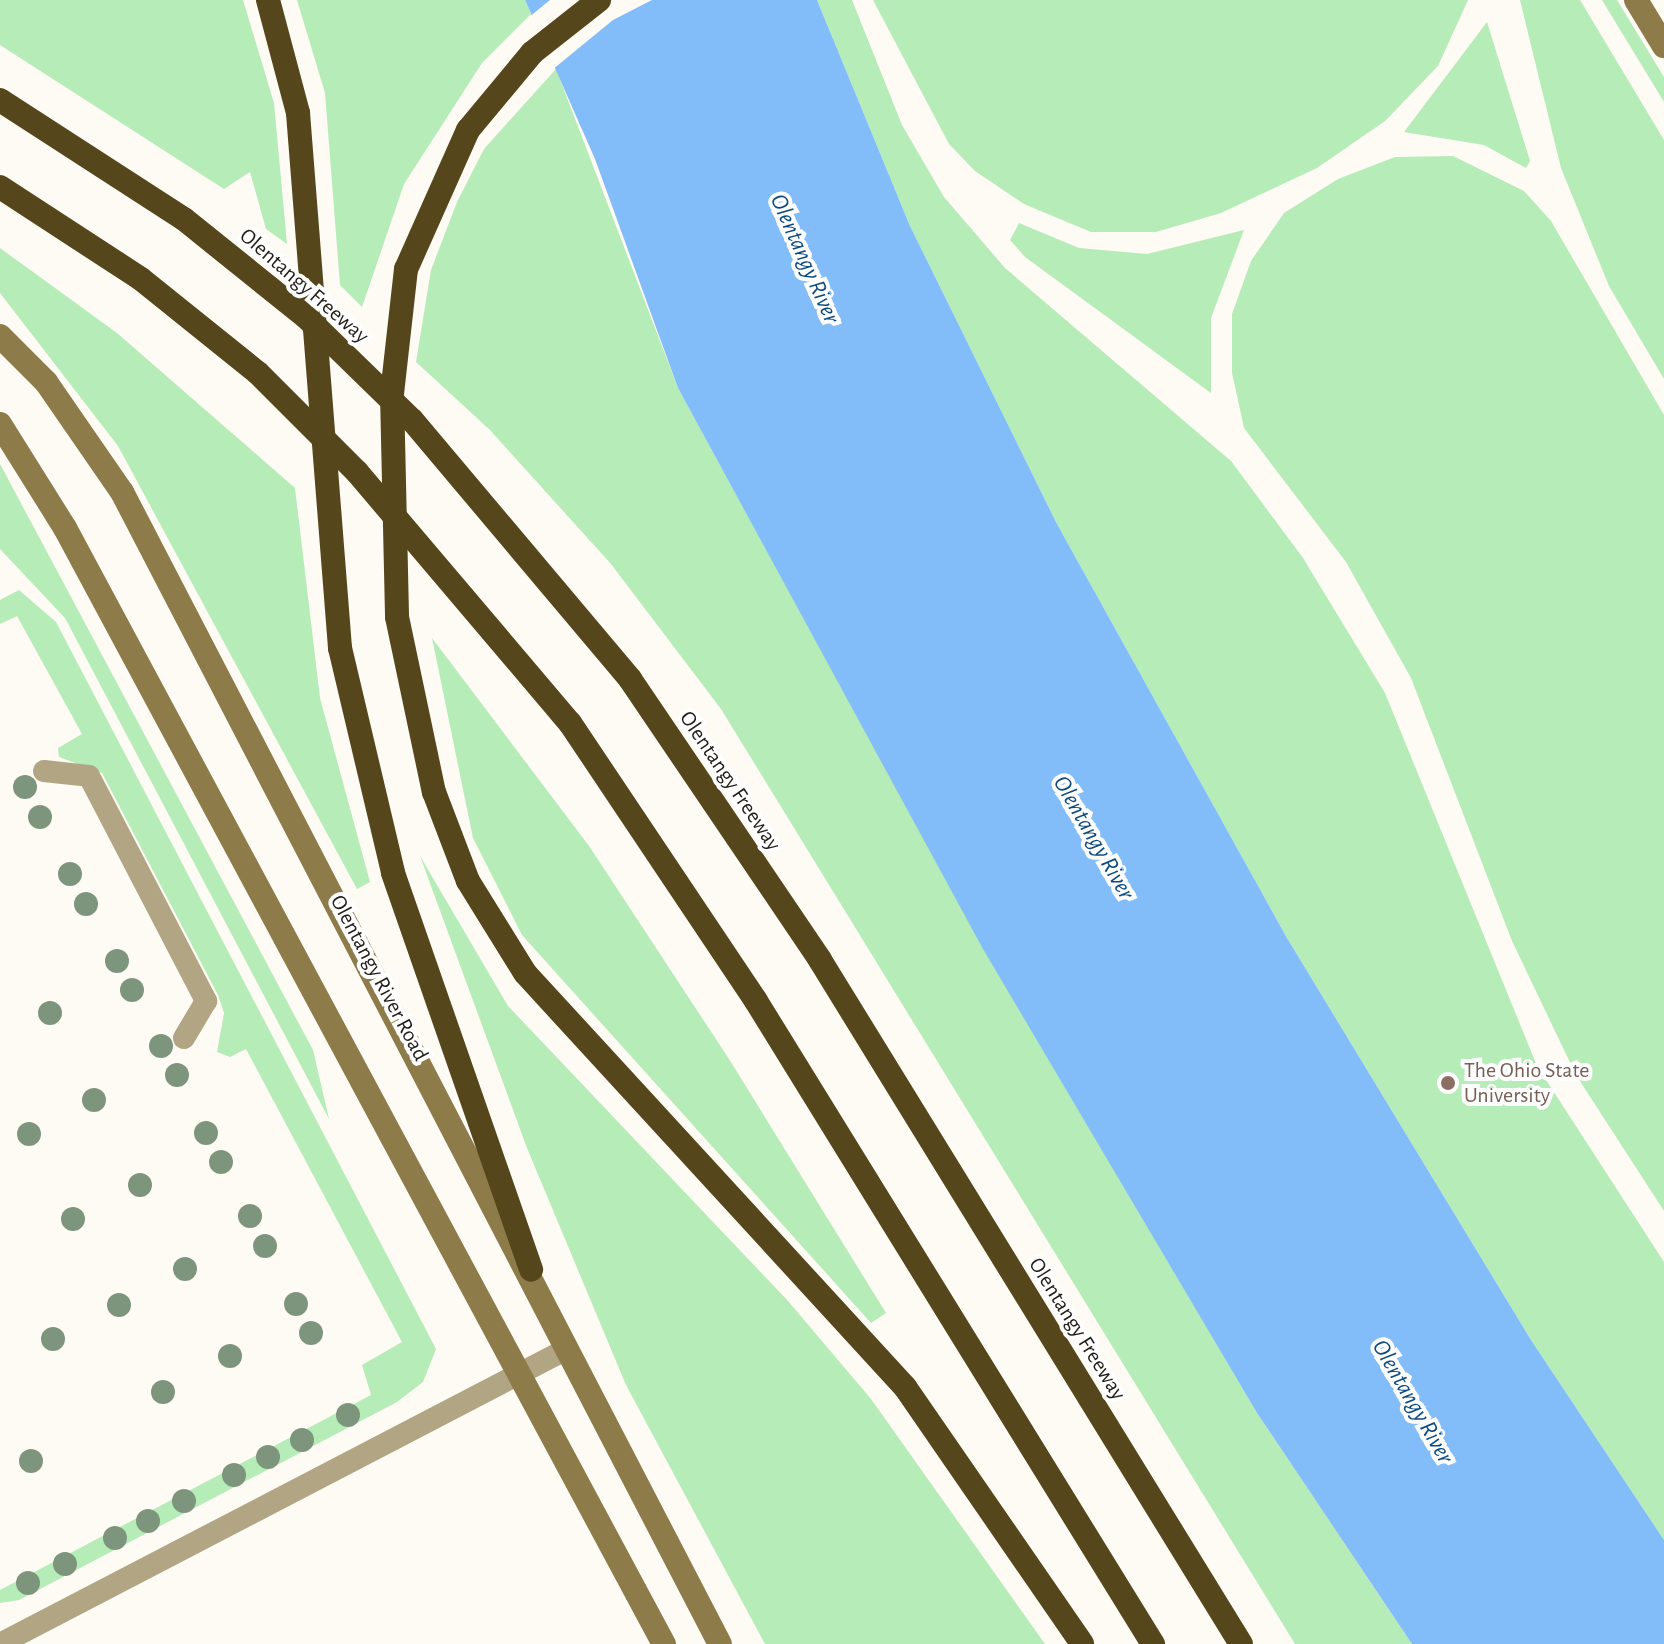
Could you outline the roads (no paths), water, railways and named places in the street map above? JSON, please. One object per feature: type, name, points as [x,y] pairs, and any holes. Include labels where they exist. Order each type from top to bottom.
[{"type":"highway","points":[[268,0],[298,113],[340,648],[393,873],[531,1270]]},
{"type":"highway","points":[[599,0],[532,53],[468,130],[406,269],[390,470],[409,698],[468,881],[525,973],[905,1387],[1082,1644]]},
{"type":"highway","name":"Olentangy Freeway","points":[[0,100],[218,245],[307,318],[438,449],[630,679],[794,922],[1241,1644]]},
{"type":"highway","points":[[0,187],[141,279],[222,345],[357,472],[442,568],[570,723],[666,859],[1153,1644]]},
{"type":"main road","points":[[1636,0],[1664,46]]},
{"type":"main road","name":"Olentangy River Road","points":[[0,336],[46,382],[122,492],[531,1270],[567,1349],[720,1644]]},
{"type":"main road","points":[[0,424],[65,528],[664,1644]]},
{"type":"lane","points":[[44,771],[89,776],[206,1001],[184,1038]]},
{"type":"lane","points":[[0,1644],[567,1349]]},
{"type":"water","name":"Olentangy River","points":[[525,0],[817,0],[910,226],[1057,524],[1287,938],[1531,1340],[1664,1540],[1664,1644],[1412,1644],[1257,1413],[983,949],[678,388],[595,159]]},
{"type":"place","name":"The Ohio State University","points":[[1448,1083]]}]
